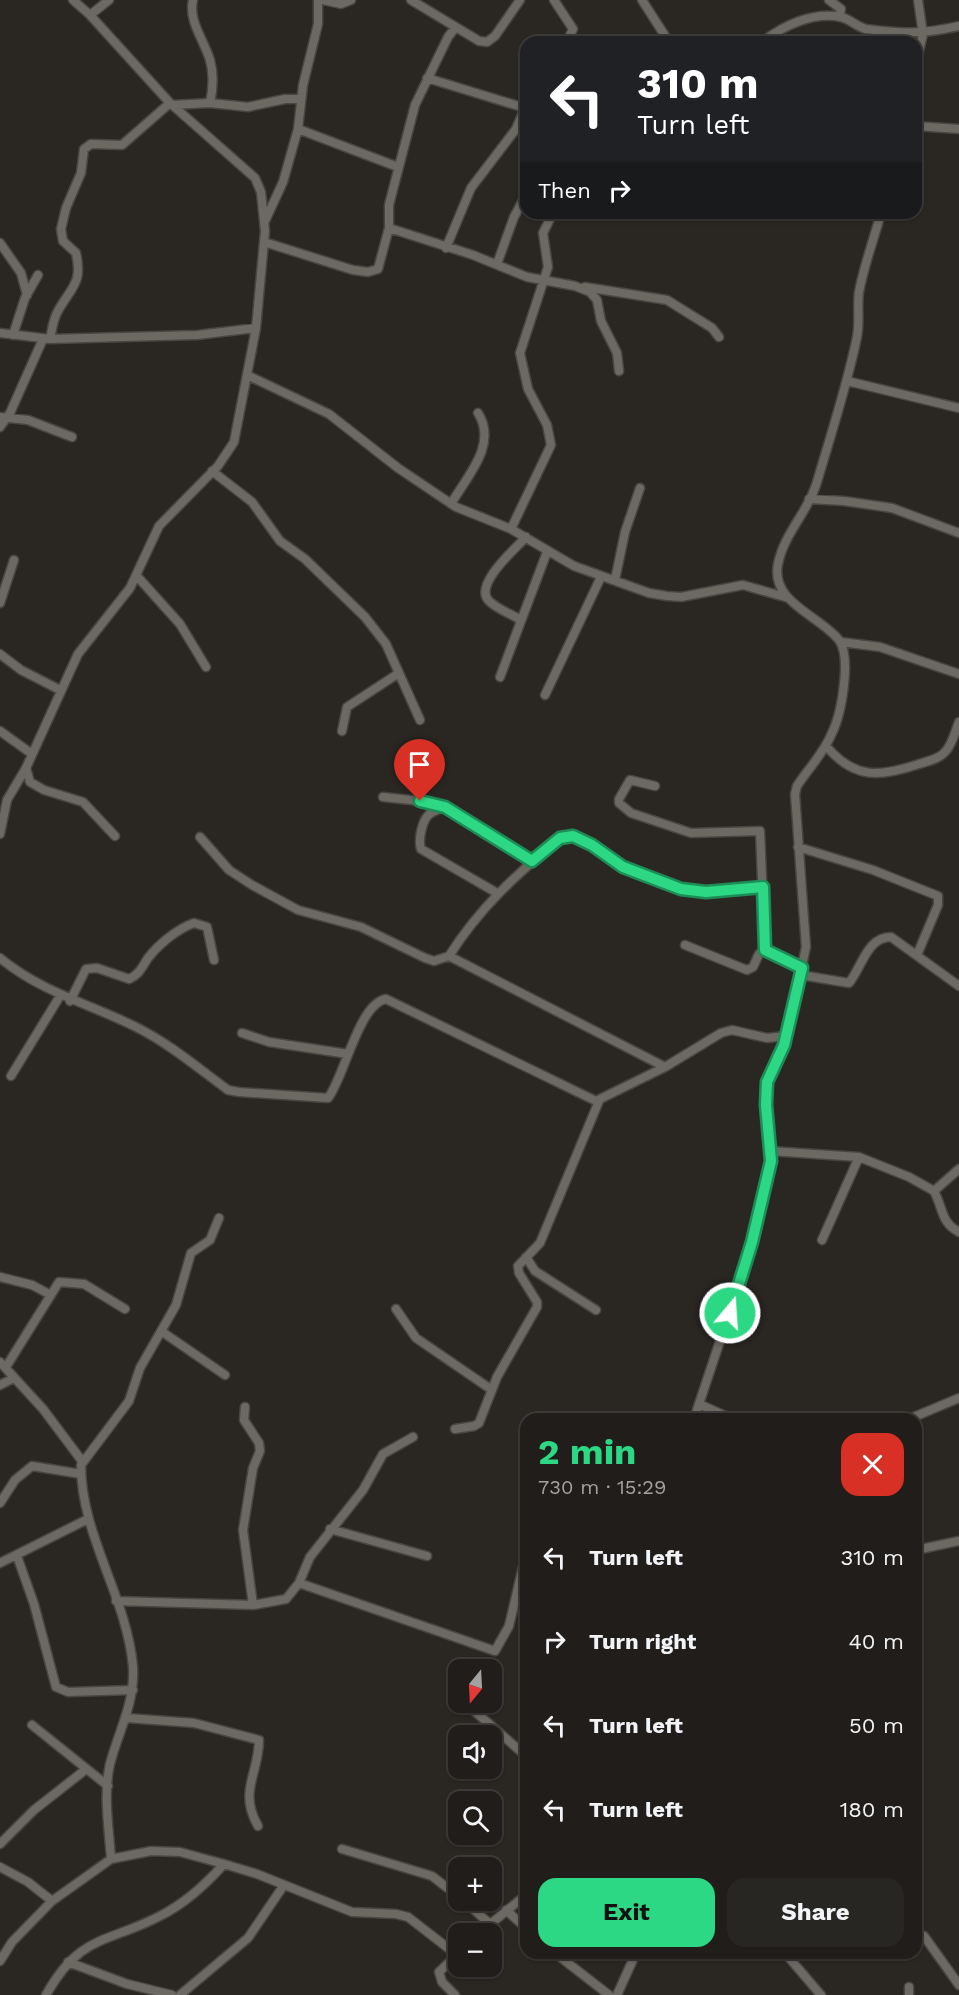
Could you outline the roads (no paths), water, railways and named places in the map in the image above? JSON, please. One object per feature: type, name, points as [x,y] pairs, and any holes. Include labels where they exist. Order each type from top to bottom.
[{"type":"street","points":[[0,834],[3,798],[26,768],[60,690],[85,642],[130,588],[159,526],[212,471],[234,442],[249,376],[264,242],[265,221],[261,192],[255,178],[171,104],[90,15],[73,0]]},
{"type":"street","points":[[90,15],[109,0]]},
{"type":"street","points":[[193,0],[192,15],[210,60],[213,89],[210,103]]},
{"type":"street","points":[[265,221],[275,205],[298,129],[301,99],[318,24],[318,0]]},
{"type":"street","points":[[323,0],[341,4],[351,0]]},
{"type":"street","points":[[411,0],[455,28],[479,41],[487,42],[495,36],[520,0]]},
{"type":"street","points":[[554,0],[573,29],[570,36]]},
{"type":"street","points":[[642,0],[665,36]]},
{"type":"street","points":[[829,0],[841,9],[839,17]]},
{"type":"street","points":[[918,0],[922,38]]},
{"type":"street","points":[[772,36],[789,25],[806,19],[839,17],[862,28],[923,34],[959,26]]},
{"type":"street","points":[[264,242],[353,270],[368,272],[380,266],[389,228],[388,205],[415,105],[455,28]]},
{"type":"street","points":[[427,78],[520,104]]},
{"type":"street","points":[[0,427],[57,313],[73,290],[76,281],[78,268],[76,253],[63,241],[61,234],[66,208],[81,173],[84,149],[91,144],[122,145],[171,104],[210,103],[248,107],[285,99],[301,99]]},
{"type":"street","points":[[446,248],[471,188],[516,129],[520,120]]},
{"type":"street","points":[[922,126],[959,129]]},
{"type":"street","points":[[298,129],[398,167]]},
{"type":"street","points":[[497,264],[520,206]]},
{"type":"street","points":[[511,529],[551,445],[547,424],[528,389],[519,353],[532,310],[544,281],[548,263],[543,233],[550,219]]},
{"type":"street","points":[[786,597],[778,581],[777,565],[789,534],[816,488],[847,381],[857,335],[860,287],[879,219]]},
{"type":"street","points":[[389,228],[497,264],[527,277],[667,300],[712,328],[719,337]]},
{"type":"street","points":[[0,243],[21,273],[27,295]]},
{"type":"street","points":[[13,335],[27,295],[38,275]]},
{"type":"street","points":[[576,286],[590,292],[597,300],[601,321],[617,353],[619,371]]},
{"type":"street","points":[[0,333],[46,339],[197,334],[256,328]]},
{"type":"street","points":[[249,376],[329,414],[398,468],[451,504],[511,529],[547,552],[601,577],[649,593],[681,597],[743,585],[786,597],[803,608],[841,642],[880,647],[959,674]]},
{"type":"street","points":[[847,381],[959,408]]},
{"type":"street","points":[[451,504],[485,445],[483,422],[478,413]]},
{"type":"street","points":[[3,418],[28,420],[72,436]]},
{"type":"street","points":[[212,471],[252,502],[280,542],[301,554],[365,617],[386,644],[420,720]]},
{"type":"street","points":[[615,580],[625,532],[640,488]]},
{"type":"street","points":[[809,499],[892,508],[959,533]]},
{"type":"street","points":[[521,620],[490,602],[484,587],[489,578],[526,537]]},
{"type":"street","points":[[500,677],[547,552]]},
{"type":"street","points":[[0,603],[14,561]]},
{"type":"street","points":[[136,574],[180,624],[206,668]]},
{"type":"street","points":[[545,695],[601,577]]},
{"type":"street","points":[[696,1413],[752,1242],[770,1170],[767,1082],[787,1036],[806,947],[795,809],[797,786],[826,746],[833,732],[843,691],[845,661],[841,642]]},
{"type":"street","points":[[0,654],[21,670],[60,690]]},
{"type":"street","points":[[342,731],[347,706],[399,673]]},
{"type":"street","points":[[826,746],[839,762],[854,769],[869,773],[891,772],[938,758],[945,753],[959,722]]},
{"type":"street","points":[[0,731],[32,754]]},
{"type":"street","points":[[26,768],[30,782],[44,790],[83,802],[116,836]]},
{"type":"street","points":[[655,786],[630,780],[619,803],[631,813],[691,834],[760,831],[765,950]]},
{"type":"street","points":[[383,797],[420,801],[445,807],[532,861]]},
{"type":"street","points":[[445,807],[432,811],[426,818],[419,842],[421,849],[497,893]]},
{"type":"street","points":[[200,837],[229,870],[298,910],[361,927],[425,958],[434,960],[449,956],[467,929],[497,893],[560,838],[573,836],[592,845],[623,867],[681,889],[706,892],[763,887]]},
{"type":"street","points":[[798,847],[873,870],[938,896],[935,914],[917,954]]},
{"type":"street","points":[[69,1001],[86,969],[97,968],[129,979],[139,973],[150,956],[164,943],[178,931],[194,923],[207,927],[214,960]]},
{"type":"street","points":[[765,950],[802,971],[849,983],[869,949],[882,937],[891,937],[959,986]]},
{"type":"street","points":[[685,945],[747,970],[753,967],[759,954],[765,950]]},
{"type":"street","points":[[449,956],[665,1067]]},
{"type":"street","points":[[0,958],[69,1001],[109,1016],[159,1040],[233,1092],[328,1098],[348,1054],[377,1002],[386,999],[518,1062],[589,1100],[599,1101],[665,1067],[721,1033],[732,1030],[767,1038],[787,1036]]},
{"type":"street","points":[[11,1076],[60,996]]},
{"type":"street","points":[[242,1033],[269,1042],[348,1054]]},
{"type":"street","points":[[455,1428],[479,1423],[492,1390],[537,1308],[537,1302],[518,1269],[526,1257],[534,1252],[545,1233],[599,1101]]},
{"type":"street","points":[[770,1151],[859,1157],[909,1177],[934,1191],[944,1220],[959,1232]]},
{"type":"street","points":[[822,1240],[859,1157]]},
{"type":"street","points":[[934,1191],[959,1169]]},
{"type":"street","points":[[111,1859],[108,1786],[110,1765],[127,1718],[133,1690],[131,1650],[88,1519],[81,1474],[82,1461],[129,1401],[140,1368],[183,1289],[191,1253],[210,1240],[219,1218]]},
{"type":"street","points":[[526,1257],[535,1271],[596,1310]]},
{"type":"street","points":[[0,1277],[32,1285],[49,1294]]},
{"type":"street","points":[[82,1461],[60,1429],[3,1365],[59,1282],[77,1281],[125,1309]]},
{"type":"street","points":[[396,1309],[416,1338],[492,1390]]},
{"type":"street","points":[[160,1331],[225,1375]]},
{"type":"street","points":[[0,1385],[14,1378]]},
{"type":"street","points":[[922,1414],[959,1398]]},
{"type":"street","points":[[699,1404],[719,1413]]},
{"type":"street","points":[[245,1407],[244,1420],[259,1443],[260,1450],[253,1468],[243,1530],[253,1605]]},
{"type":"street","points":[[116,1600],[253,1605],[286,1599],[299,1583],[310,1557],[330,1529],[354,1504],[383,1454],[413,1437]]},
{"type":"street","points":[[0,1503],[15,1480],[32,1466],[81,1474]]},
{"type":"street","points":[[0,1563],[88,1519]]},
{"type":"street","points":[[330,1529],[427,1556]]},
{"type":"street","points":[[922,1549],[959,1540]]},
{"type":"street","points":[[16,1556],[34,1604],[56,1687],[68,1692],[133,1690]]},
{"type":"street","points":[[299,1583],[495,1651],[510,1626],[520,1581]]},
{"type":"street","points":[[477,1713],[520,1751]]},
{"type":"street","points":[[127,1718],[194,1723],[259,1740],[249,1784],[248,1803],[258,1827]]},
{"type":"street","points":[[32,1725],[85,1770],[108,1786]]},
{"type":"street","points":[[0,1844],[34,1810],[85,1770]]},
{"type":"street","points":[[342,1849],[432,1876],[448,1888]]},
{"type":"street","points":[[0,1960],[12,1942],[52,1901],[111,1859],[151,1851],[170,1852],[224,1864],[352,1912],[396,1914],[408,1917],[448,1947]]},
{"type":"street","points":[[46,1995],[68,1962],[87,1946],[162,1916],[211,1878],[224,1864]]},
{"type":"street","points":[[0,1867],[21,1877],[52,1901]]},
{"type":"street","points":[[180,1995],[248,1938],[284,1885]]},
{"type":"street","points":[[475,1911],[489,1923],[520,1900]]},
{"type":"street","points":[[506,1910],[520,1923]]},
{"type":"street","points":[[924,1936],[959,1985]]},
{"type":"street","points":[[563,1959],[609,1995]]},
{"type":"street","points":[[617,1995],[633,1959]]},
{"type":"street","points":[[791,1959],[821,1995]]},
{"type":"street","points":[[68,1962],[127,1984],[172,1995]]},
{"type":"street","points":[[448,1963],[439,1977],[454,1995]]}]
